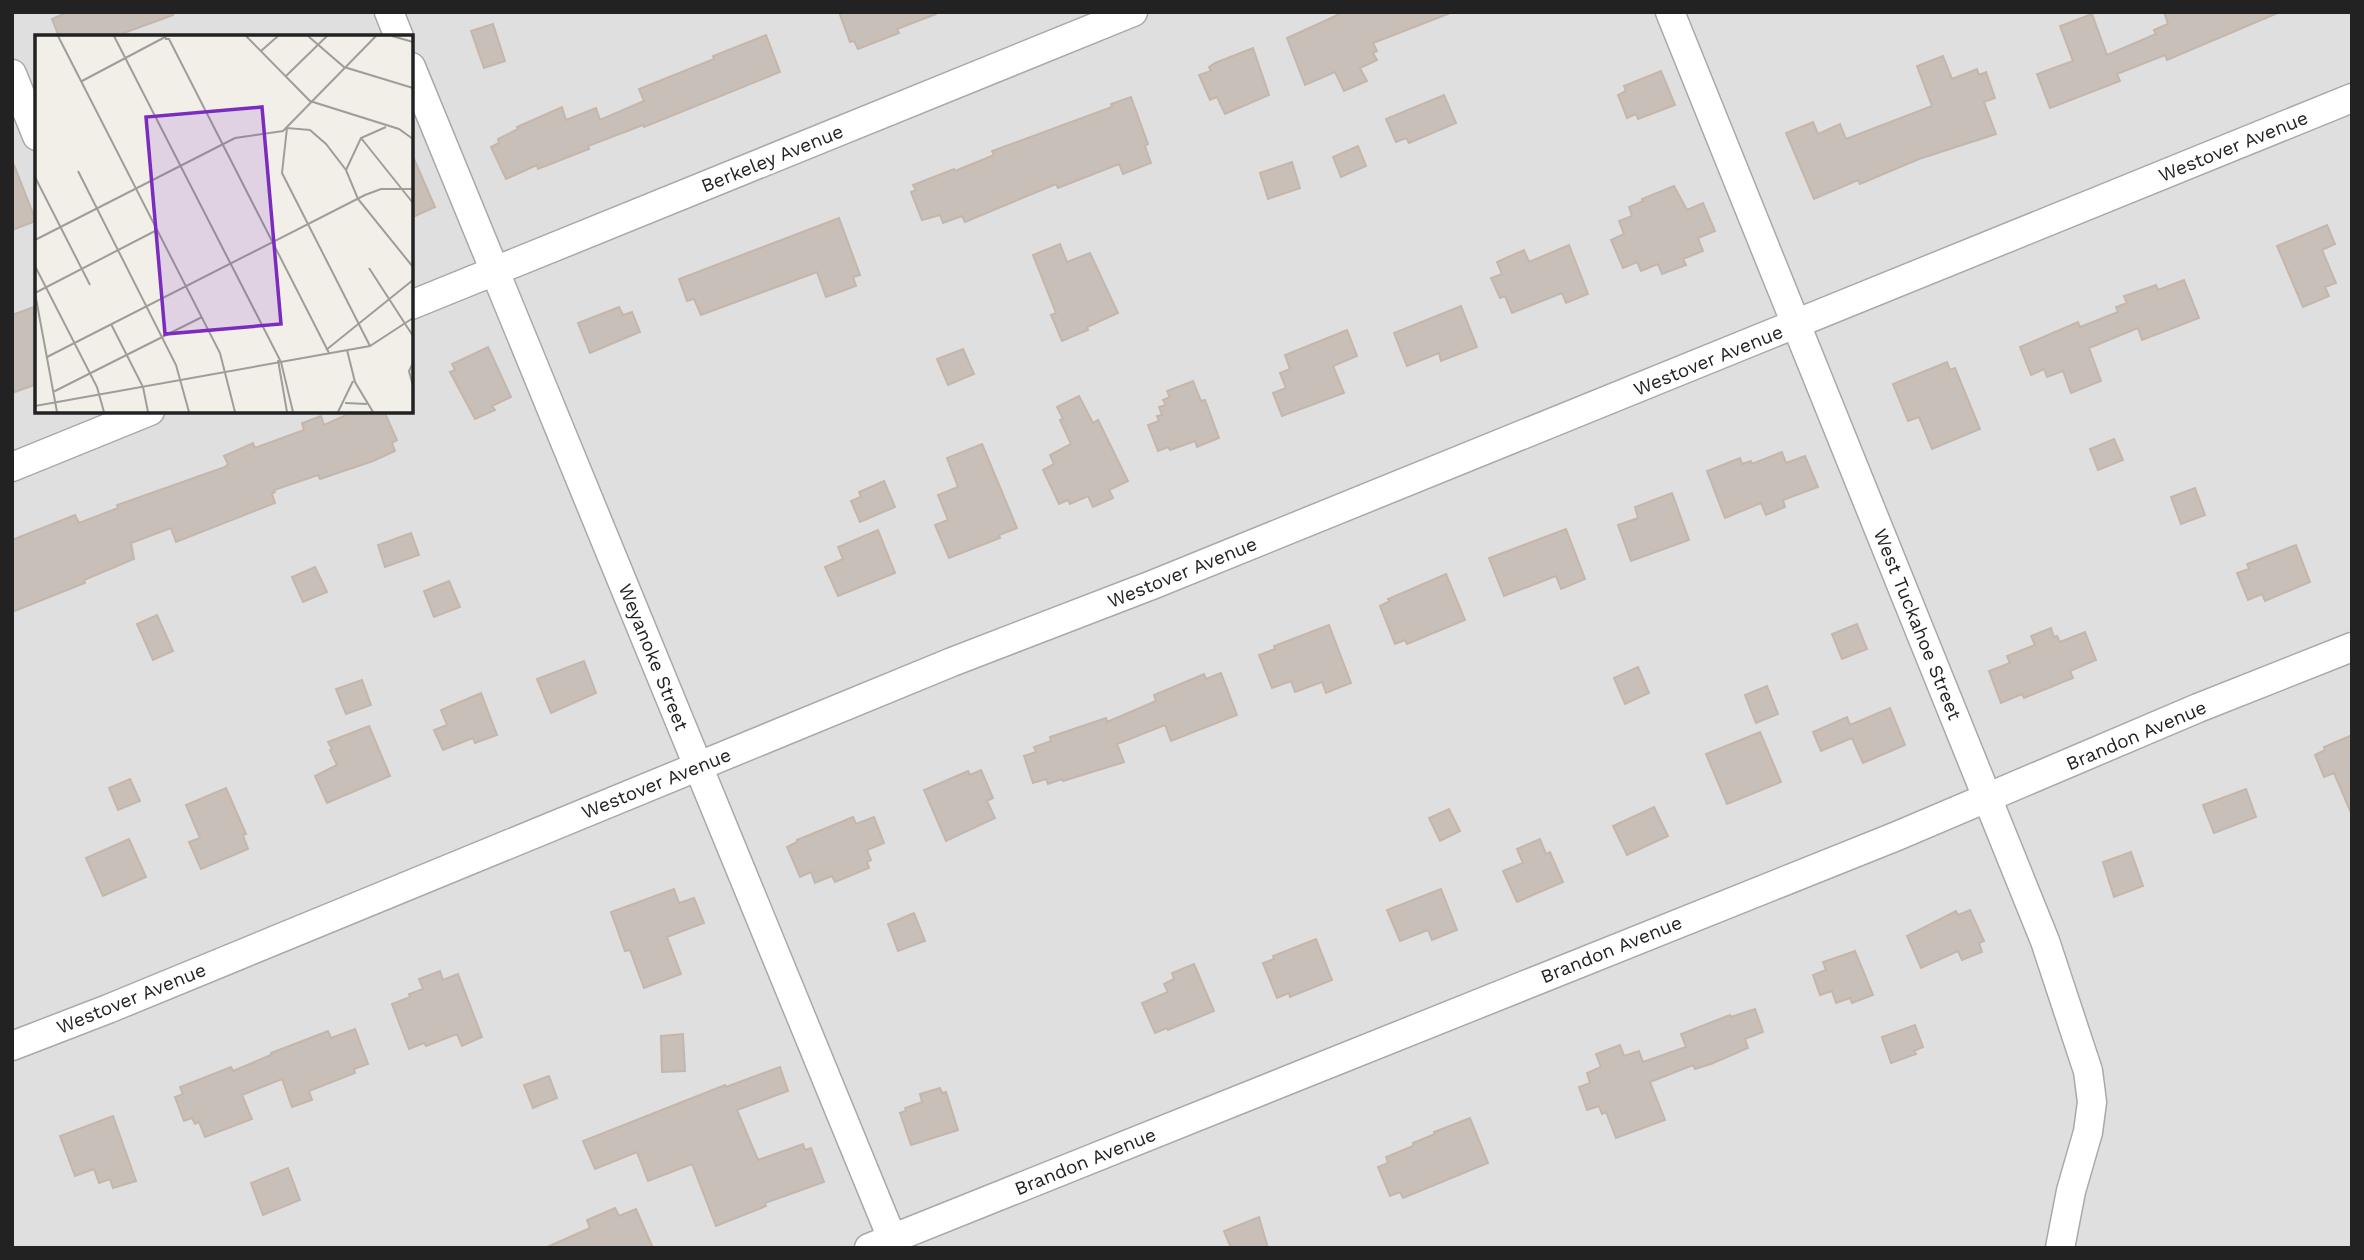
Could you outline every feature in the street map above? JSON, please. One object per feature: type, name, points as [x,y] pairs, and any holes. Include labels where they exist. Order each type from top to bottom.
[{"type":"street","points":[[389,12],[398,35]]},
{"type":"street","name":"Berkeley Avenue","points":[[413,304],[1133,12]]},
{"type":"street","name":"West Tuckahoe Street","points":[[1671,12],[2045,941],[2088,1071],[2092,1102],[2088,1132],[2071,1191],[2060,1248]]},
{"type":"street","name":"Weyanoke Street","points":[[413,72],[698,766],[886,1245]]},
{"type":"street","points":[[12,74],[35,131]]},
{"type":"street","name":"Westover Avenue","points":[[12,1046],[952,662],[1152,585],[2352,98]]},
{"type":"street","points":[[12,467],[146,413]]},
{"type":"street","name":"Brandon Avenue","points":[[886,1245],[1988,798],[2198,708],[2352,647]]},
{"type":"shaded area","points":[[12,12],[2352,12],[2352,1248],[12,1248]]},
{"type":"building","points":[[68,12],[173,12],[173,15],[118,35],[58,35],[52,19]]},
{"type":"building","points":[[839,12],[936,14],[897,29],[899,33],[858,49],[854,41],[850,42]]},
{"type":"building","points":[[1344,12],[1448,14],[1373,43],[1377,51],[1373,53],[1377,60],[1360,68],[1367,81],[1344,91],[1335,72],[1305,85],[1287,38]]},
{"type":"building","points":[[2164,12],[2280,12],[2167,60],[2165,55],[2117,74],[2120,81],[2050,108],[2037,74],[2073,61],[2060,26],[2092,14],[2107,55],[2156,34],[2154,30],[2168,24]]},
{"type":"building","points":[[493,24],[505,61],[484,68],[471,31]]},
{"type":"building","points":[[766,35],[780,72],[644,127],[643,125],[588,146],[589,149],[538,169],[537,165],[506,179],[491,147],[499,143],[498,139],[518,129],[517,127],[562,107],[566,120],[596,108],[600,120],[644,101],[639,89]]},
{"type":"building","points":[[1253,48],[1269,95],[1225,114],[1217,97],[1210,100],[1199,75],[1211,71],[1209,67],[1215,63]]},
{"type":"building","points":[[1943,56],[1952,79],[1977,69],[1979,75],[1986,72],[1995,98],[1984,102],[1996,134],[1919,159],[1860,184],[1858,180],[1814,199],[1786,133],[1813,122],[1818,134],[1840,124],[1846,139],[1932,106],[1917,66]]},
{"type":"building","points":[[1661,71],[1675,105],[1638,119],[1636,114],[1627,118],[1618,95],[1626,91],[1624,86]]},
{"type":"building","points":[[1444,95],[1456,123],[1409,143],[1406,138],[1396,142],[1386,119]]},
{"type":"building","points":[[1131,97],[1148,144],[1145,146],[1151,163],[1123,174],[1119,164],[1058,188],[1056,184],[965,222],[962,216],[943,223],[940,215],[922,220],[911,192],[916,190],[913,185],[954,169],[955,171],[994,155],[992,151],[1112,107],[1111,104]]},
{"type":"building","points":[[1358,146],[1366,166],[1341,177],[1333,157]]},
{"type":"building","points":[[413,157],[435,207],[413,217]]},
{"type":"building","points":[[1292,162],[1300,188],[1268,199],[1260,173]]},
{"type":"building","points":[[12,165],[14,165],[35,221],[12,230]]},
{"type":"building","points":[[1674,186],[1687,210],[1703,203],[1715,231],[1698,238],[1703,251],[1683,259],[1686,265],[1662,274],[1658,264],[1641,271],[1637,262],[1623,268],[1611,240],[1624,234],[1619,221],[1632,216],[1629,207]]},
{"type":"building","points":[[839,218],[860,275],[853,277],[856,286],[826,297],[817,272],[701,315],[694,299],[687,301],[679,279]]},
{"type":"building","points":[[2327,225],[2335,244],[2322,250],[2336,283],[2325,287],[2329,296],[2303,307],[2277,246]]},
{"type":"building","points":[[1060,244],[1067,262],[1090,253],[1118,313],[1062,341],[1051,315],[1056,313],[1033,255]]},
{"type":"building","points":[[1569,245],[1588,294],[1566,303],[1562,293],[1512,313],[1505,296],[1500,298],[1491,278],[1502,274],[1497,262],[1524,250],[1529,262]]},
{"type":"building","points":[[2184,280],[2199,318],[2142,340],[2138,328],[2089,348],[2101,381],[2071,393],[2063,371],[2047,377],[2044,369],[2031,375],[2020,347],[2078,322],[2080,327],[2118,312],[2116,307],[2127,303],[2124,296],[2156,285],[2158,290]]},
{"type":"building","points":[[1461,306],[1477,347],[1441,361],[1439,353],[1407,366],[1394,333]]},
{"type":"building","points":[[35,307],[35,385],[12,393],[12,315]]},
{"type":"building","points":[[619,307],[623,315],[632,312],[640,332],[590,353],[578,323]]},
{"type":"building","points":[[1347,330],[1357,356],[1333,366],[1344,393],[1282,416],[1273,393],[1286,388],[1280,373],[1290,369],[1285,355]]},
{"type":"building","points":[[488,347],[511,397],[492,406],[495,410],[475,419],[450,372],[455,370],[452,364]]},
{"type":"building","points":[[963,349],[974,374],[948,385],[937,359]]},
{"type":"building","points":[[1947,362],[1950,370],[1955,368],[1980,429],[1932,449],[1919,417],[1908,421],[1893,384]]},
{"type":"building","points":[[1193,381],[1201,401],[1205,400],[1219,438],[1197,447],[1195,441],[1170,450],[1168,447],[1158,451],[1148,425],[1159,421],[1157,416],[1162,415],[1159,407],[1166,405],[1163,400],[1170,397],[1167,391]]},
{"type":"building","points":[[1079,396],[1093,423],[1098,420],[1128,481],[1109,490],[1113,498],[1093,507],[1088,496],[1070,504],[1068,500],[1059,504],[1043,470],[1054,464],[1050,455],[1071,444],[1057,407]]},
{"type":"building","points":[[351,413],[385,413],[397,440],[392,443],[395,451],[320,479],[318,475],[274,490],[272,494],[275,503],[176,542],[171,528],[131,543],[134,559],[84,580],[85,583],[12,612],[12,540],[75,515],[79,523],[118,508],[117,505],[225,467],[228,464],[224,456],[253,443],[255,448],[304,430],[302,423],[321,416],[324,425]]},
{"type":"building","points":[[2114,439],[2123,460],[2098,470],[2090,449]]},
{"type":"building","points":[[982,444],[1017,528],[999,535],[1000,538],[949,558],[935,525],[948,520],[938,495],[958,487],[947,458]]},
{"type":"building","points":[[1782,452],[1786,463],[1805,456],[1818,487],[1783,500],[1785,507],[1766,515],[1761,503],[1725,518],[1707,471],[1740,458],[1742,464],[1751,461],[1752,464]]},
{"type":"building","points":[[884,481],[895,507],[860,522],[851,501],[861,497],[859,492]]},
{"type":"building","points":[[2195,488],[2205,515],[2181,524],[2171,497]]},
{"type":"building","points":[[1672,493],[1689,540],[1631,561],[1618,525],[1638,518],[1635,507]]},
{"type":"building","points":[[1566,529],[1585,579],[1561,589],[1556,576],[1504,596],[1489,558]]},
{"type":"building","points":[[878,530],[895,573],[838,596],[825,567],[843,559],[838,547]]},
{"type":"building","points":[[411,533],[419,555],[385,567],[378,545]]},
{"type":"building","points":[[2296,545],[2310,582],[2265,601],[2262,594],[2248,600],[2237,573],[2249,569],[2247,564]]},
{"type":"building","points":[[315,567],[327,592],[303,602],[292,577]]},
{"type":"building","points":[[1446,574],[1465,620],[1407,644],[1405,640],[1395,644],[1380,606],[1390,601],[1388,599]]},
{"type":"building","points":[[449,581],[460,607],[434,617],[424,591]]},
{"type":"building","points":[[157,615],[173,651],[153,660],[137,624]]},
{"type":"building","points":[[1857,624],[1867,649],[1842,659],[1832,634]]},
{"type":"building","points":[[1329,625],[1351,683],[1326,693],[1322,682],[1295,692],[1291,681],[1272,688],[1259,655],[1275,649],[1274,646]]},
{"type":"building","points":[[2051,628],[2054,637],[2057,636],[2060,642],[2085,632],[2096,660],[2070,671],[2073,678],[2024,698],[2022,694],[2001,703],[1989,671],[2010,663],[2007,656],[2035,645],[2031,636]]},
{"type":"building","points":[[584,661],[596,693],[551,713],[537,679]]},
{"type":"building","points":[[1638,667],[1649,693],[1625,704],[1614,678]]},
{"type":"building","points":[[1221,673],[1237,715],[1171,741],[1165,725],[1117,744],[1124,762],[1063,781],[1062,779],[1048,784],[1046,779],[1033,783],[1024,756],[1036,752],[1034,747],[1051,741],[1050,737],[1106,718],[1107,722],[1156,701],[1154,695],[1204,674],[1206,679]]},
{"type":"building","points":[[362,680],[371,705],[346,714],[336,689]]},
{"type":"building","points":[[1767,686],[1778,714],[1756,723],[1745,695]]},
{"type":"building","points":[[481,693],[497,735],[475,743],[473,738],[443,750],[434,730],[447,725],[441,710]]},
{"type":"building","points":[[1890,708],[1905,745],[1863,763],[1852,738],[1821,751],[1813,732],[1847,717],[1850,725]]},
{"type":"building","points":[[369,726],[390,776],[327,803],[315,776],[337,765],[328,742]]},
{"type":"building","points":[[1760,732],[1781,782],[1727,804],[1706,754]]},
{"type":"building","points":[[2352,735],[2352,815],[2334,773],[2324,777],[2315,755],[2325,750],[2324,747]]},
{"type":"building","points":[[981,770],[993,798],[987,801],[995,818],[946,841],[924,790],[968,771],[970,775]]},
{"type":"building","points":[[130,779],[140,801],[118,810],[109,788]]},
{"type":"building","points":[[226,788],[246,834],[243,835],[248,849],[201,869],[189,842],[200,838],[186,805]]},
{"type":"building","points":[[2246,789],[2256,817],[2214,833],[2203,805]]},
{"type":"building","points":[[1654,807],[1668,836],[1627,855],[1613,826]]},
{"type":"building","points":[[1449,809],[1460,831],[1440,841],[1429,818]]},
{"type":"building","points":[[853,817],[856,824],[874,817],[884,843],[867,850],[871,860],[867,862],[869,868],[835,882],[832,876],[815,883],[811,872],[800,877],[787,847],[797,840]]},
{"type":"building","points":[[129,839],[146,877],[103,896],[86,858]]},
{"type":"building","points":[[1540,839],[1546,854],[1550,852],[1563,882],[1517,902],[1503,871],[1523,863],[1517,849]]},
{"type":"building","points":[[2131,852],[2143,886],[2114,897],[2103,862]]},
{"type":"building","points":[[674,889],[679,903],[694,898],[704,923],[667,937],[681,974],[644,988],[630,950],[625,951],[611,912]]},
{"type":"building","points":[[1441,889],[1457,930],[1432,940],[1428,930],[1400,941],[1387,910]]},
{"type":"building","points":[[1970,910],[1984,941],[1979,943],[1982,952],[1962,960],[1958,951],[1921,968],[1907,936],[1956,911],[1958,915]]},
{"type":"building","points":[[914,913],[925,941],[898,951],[888,924]]},
{"type":"building","points":[[1316,939],[1332,980],[1290,997],[1289,993],[1277,998],[1263,963],[1274,959],[1273,956]]},
{"type":"building","points":[[1855,951],[1873,995],[1852,1003],[1850,998],[1836,1003],[1832,991],[1820,995],[1813,975],[1826,970],[1823,962]]},
{"type":"building","points":[[1194,964],[1214,1011],[1155,1033],[1142,1003],[1168,992],[1164,984],[1174,979],[1172,973]]},
{"type":"building","points":[[440,971],[443,980],[458,974],[482,1037],[462,1046],[457,1034],[426,1046],[424,1043],[409,1049],[392,1004],[423,989],[419,979]]},
{"type":"building","points":[[1755,1009],[1763,1032],[1745,1039],[1748,1048],[1711,1064],[1695,1069],[1693,1065],[1650,1082],[1665,1120],[1616,1138],[1606,1112],[1602,1114],[1599,1106],[1587,1110],[1579,1087],[1590,1083],[1587,1073],[1601,1067],[1596,1054],[1620,1045],[1624,1056],[1639,1051],[1643,1062],[1686,1047],[1681,1034],[1730,1015],[1731,1017]]},
{"type":"building","points":[[1915,1025],[1923,1047],[1914,1051],[1916,1054],[1891,1063],[1882,1037]]},
{"type":"building","points":[[355,1029],[368,1064],[354,1069],[355,1073],[309,1091],[312,1100],[292,1107],[282,1079],[242,1095],[252,1119],[205,1137],[199,1122],[195,1124],[192,1118],[184,1121],[175,1097],[183,1094],[180,1087],[231,1067],[233,1071],[328,1031],[331,1038]]},
{"type":"building","points":[[683,1034],[685,1071],[662,1072],[661,1036]]},
{"type":"building","points":[[780,1067],[788,1091],[737,1110],[758,1160],[803,1144],[805,1150],[811,1148],[824,1182],[765,1203],[766,1206],[716,1226],[692,1164],[648,1181],[637,1152],[595,1169],[583,1141],[725,1085],[726,1087]]},
{"type":"building","points":[[549,1076],[557,1098],[533,1108],[524,1085]]},
{"type":"building","points":[[940,1088],[942,1093],[946,1092],[958,1130],[911,1145],[900,1113],[906,1111],[905,1108],[922,1102],[920,1094]]},
{"type":"building","points":[[113,1116],[136,1181],[113,1188],[110,1179],[99,1183],[94,1169],[75,1176],[60,1136]]},
{"type":"building","points":[[1470,1118],[1488,1163],[1403,1198],[1400,1192],[1390,1196],[1378,1167],[1388,1163],[1386,1157],[1413,1146],[1413,1143],[1435,1134],[1434,1132]]},
{"type":"building","points":[[288,1168],[300,1200],[263,1215],[251,1183]]},
{"type":"building","points":[[615,1208],[619,1216],[636,1209],[653,1248],[545,1248],[590,1228],[587,1220]]},
{"type":"building","points":[[1259,1217],[1268,1248],[1231,1248],[1224,1231]]}]
